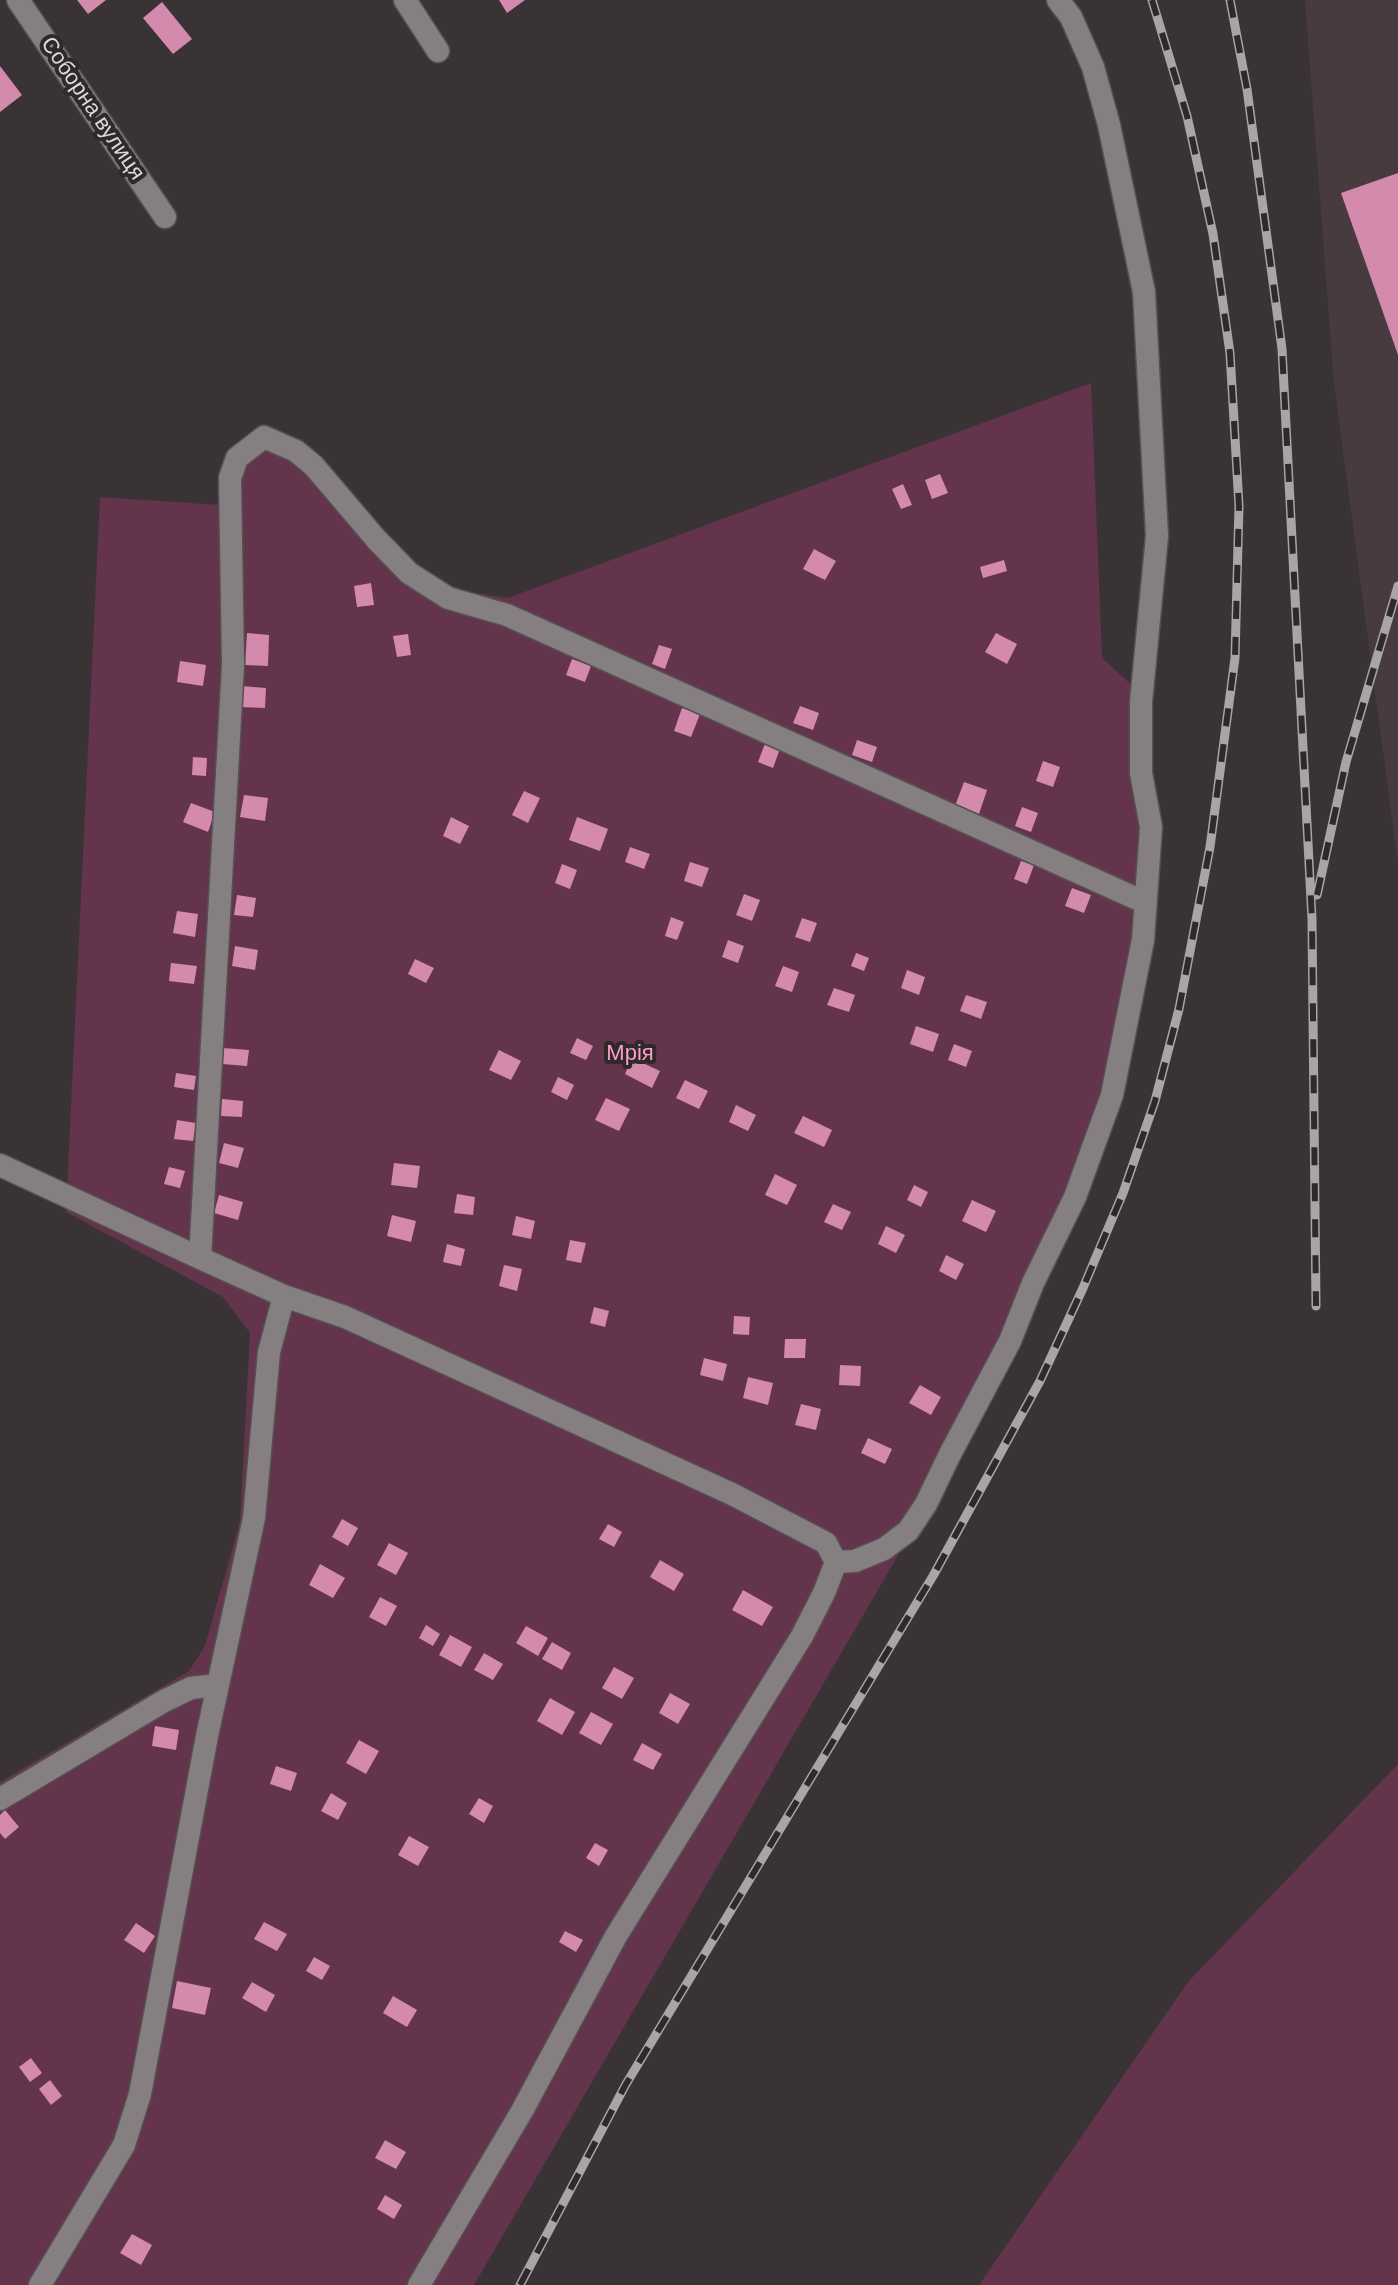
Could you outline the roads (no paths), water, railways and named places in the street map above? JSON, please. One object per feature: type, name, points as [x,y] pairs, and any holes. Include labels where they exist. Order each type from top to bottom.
[{"type":"street","name":"Соборна вулиця","points":[[18,0],[165,217]]},
{"type":"street","points":[[405,0],[438,51]]},
{"type":"street","points":[[836,1562],[855,1561],[884,1549],[908,1531],[926,1504],[1010,1341],[1033,1283],[1075,1197],[1112,1095],[1143,940],[1151,827],[1141,773],[1141,702],[1157,536],[1144,292],[1109,125],[1093,67],[1071,17],[1058,0]]},
{"type":"street","points":[[200,1258],[233,665],[230,478],[237,458],[264,437],[305,458],[409,573],[448,598],[507,615],[1144,902]]},
{"type":"street","points":[[0,1165],[284,1296],[345,1317],[771,1512],[826,1543],[836,1562],[802,1636],[616,1936],[522,2111],[419,2285]]},
{"type":"street","points":[[40,2285],[124,2145],[133,2119],[176,1913],[217,1685],[254,1518],[269,1352],[284,1296]]},
{"type":"street","points":[[0,1799],[164,1701],[191,1688],[217,1685]]},
{"type":"railway","points":[[520,2285],[626,2084],[933,1576],[1040,1381],[1123,1193],[1155,1101],[1179,1009],[1210,847],[1235,658],[1239,506],[1230,353],[1213,234],[1187,116],[1152,0]]},
{"type":"railway","points":[[1230,0],[1247,89],[1282,349],[1312,919],[1316,1306]]},
{"type":"railway","points":[[1317,895],[1346,762],[1398,586]]},
{"type":"park label","name":"Мрія","points":[[630,1054]]}]
